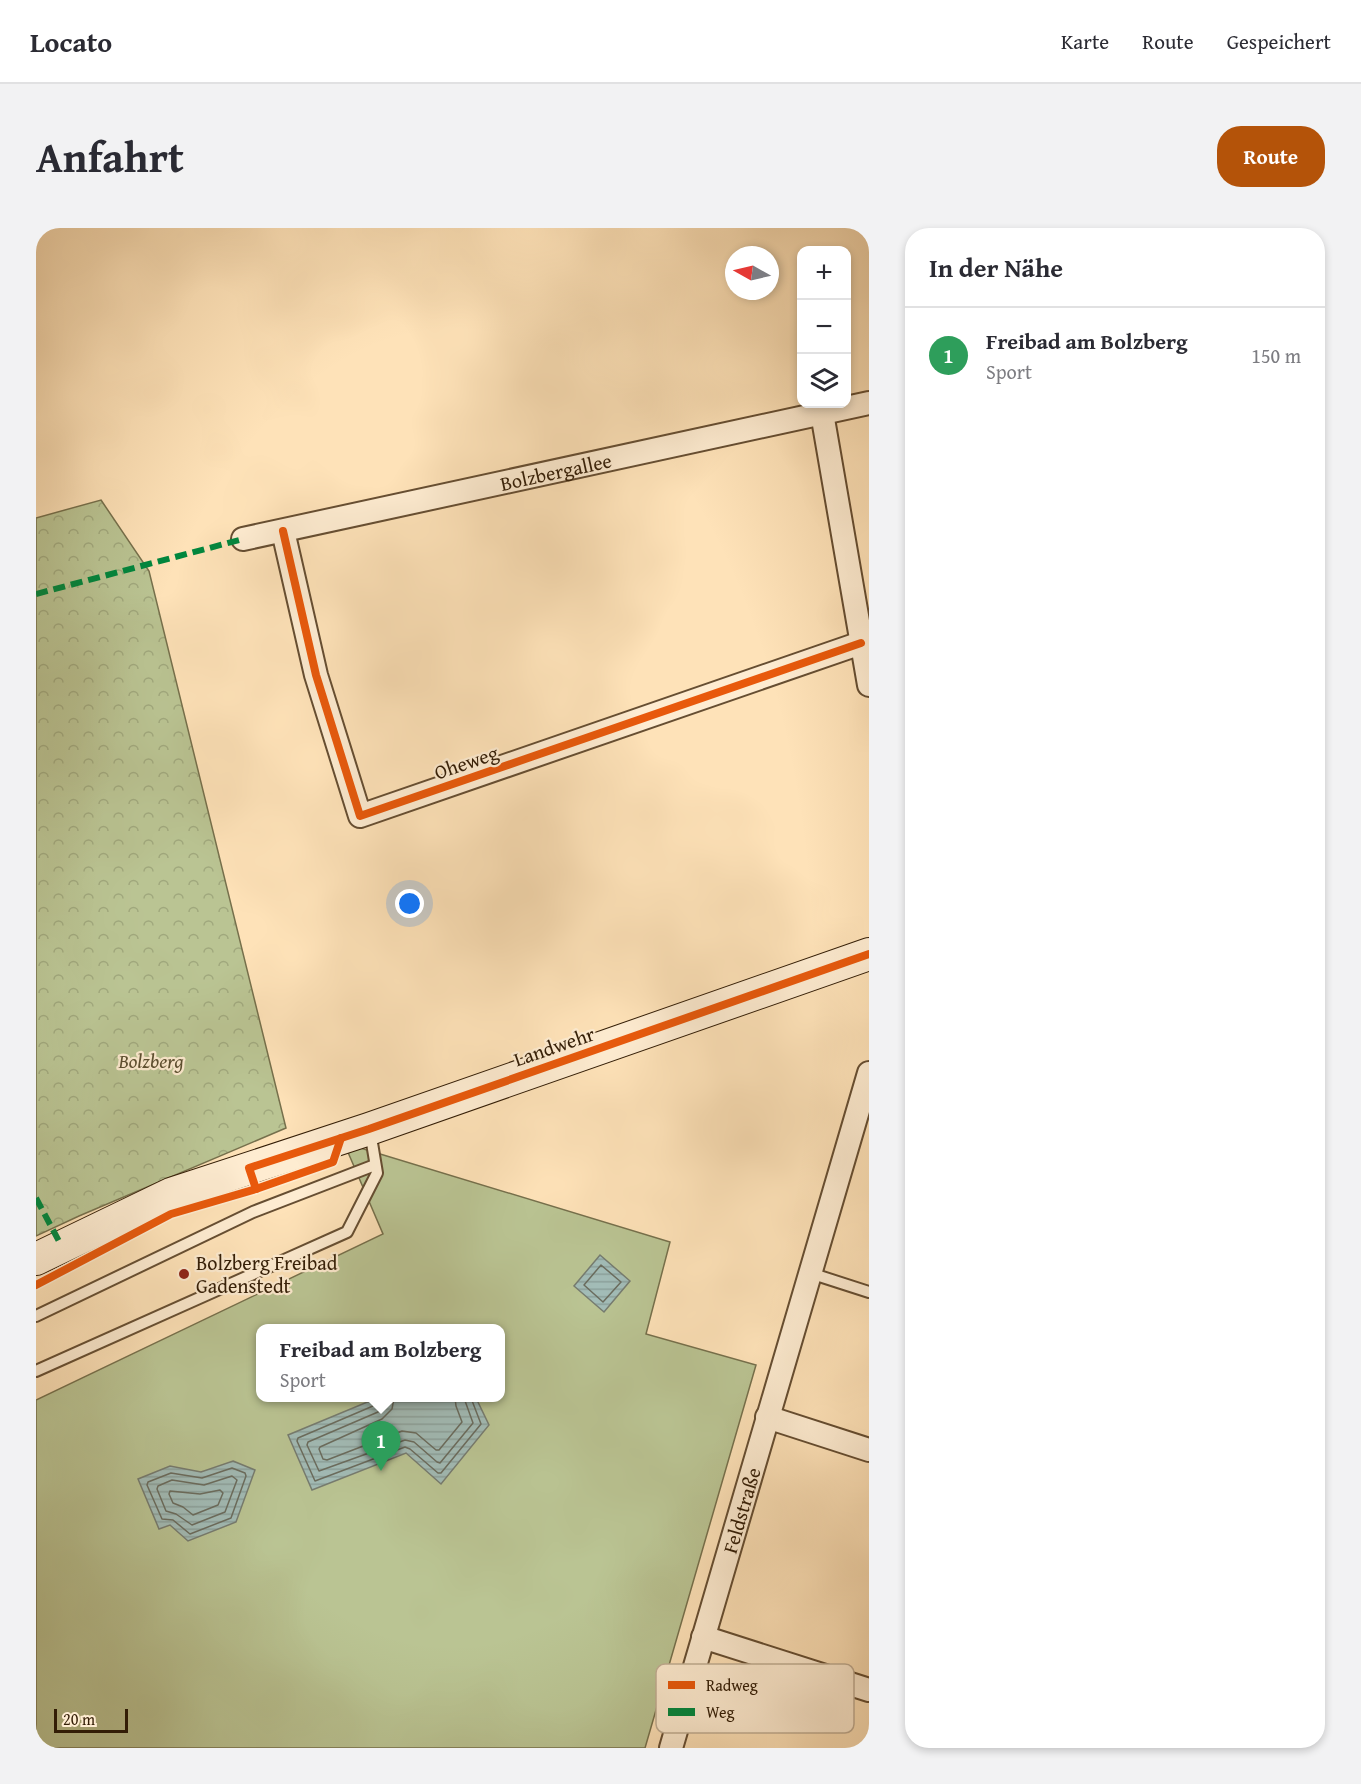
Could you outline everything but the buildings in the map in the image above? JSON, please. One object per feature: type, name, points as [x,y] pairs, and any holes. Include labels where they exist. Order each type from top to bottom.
[{"type":"street","name":"Bolzbergallee","points":[[243,539],[869,403]]},
{"type":"street","points":[[822,413],[869,685]]},
{"type":"street","name":"Oheweg","points":[[283,531],[316,675],[360,816],[861,643]]},
{"type":"street","name":"Landwehr","points":[[36,1259],[171,1194],[369,1129],[869,954]]},
{"type":"street","name":"Feldstraße","points":[[695,1664],[869,1077]]},
{"type":"street","points":[[767,1417],[869,1449]]},
{"type":"street","points":[[703,1637],[788,1664]]},
{"type":"street","points":[[854,1685],[869,1690]]},
{"type":"street","name":"Feldstraße","points":[[671,1748],[675,1733]]},
{"type":"lane","points":[[36,1371],[347,1232],[376,1173],[369,1129]]},
{"type":"lane","points":[[36,1316],[253,1212],[375,1164]]},
{"type":"lane","points":[[810,1273],[869,1292]]},
{"type":"green space","name":"Bolzberg","points":[[101,500],[149,571],[286,1128],[36,1236],[36,518]]},
{"type":"green space","points":[[344,1143],[670,1242],[646,1334],[756,1365],[669,1664],[656,1664],[656,1710],[645,1748],[36,1748],[36,1400],[383,1234]]},
{"type":"water","points":[[600,1255],[630,1281],[604,1312],[574,1286]]},
{"type":"water","points":[[367,1402],[478,1402],[489,1425],[441,1484],[406,1453],[312,1490],[288,1435]]},
{"type":"water","points":[[233,1461],[255,1470],[236,1522],[188,1541],[170,1525],[159,1529],[138,1479],[170,1466],[201,1472]]},
{"type":"marked path","points":[[36,594],[243,539]]},
{"type":"marked path","points":[[36,1198],[61,1245]]},
{"type":"cycle path","points":[[283,531],[316,675],[360,816],[861,643]]},
{"type":"cycle path","points":[[256,1189],[249,1168],[369,1129],[869,954]]},
{"type":"cycle path","points":[[36,1285],[171,1214],[256,1189],[333,1162],[341,1138]]},
{"type":"place","name":"Bolzberg Freibad Gadenstedt","points":[[184,1274]]},
{"type":"place","name":"Freibad am Bolzberg","points":[[381,1471]]}]
